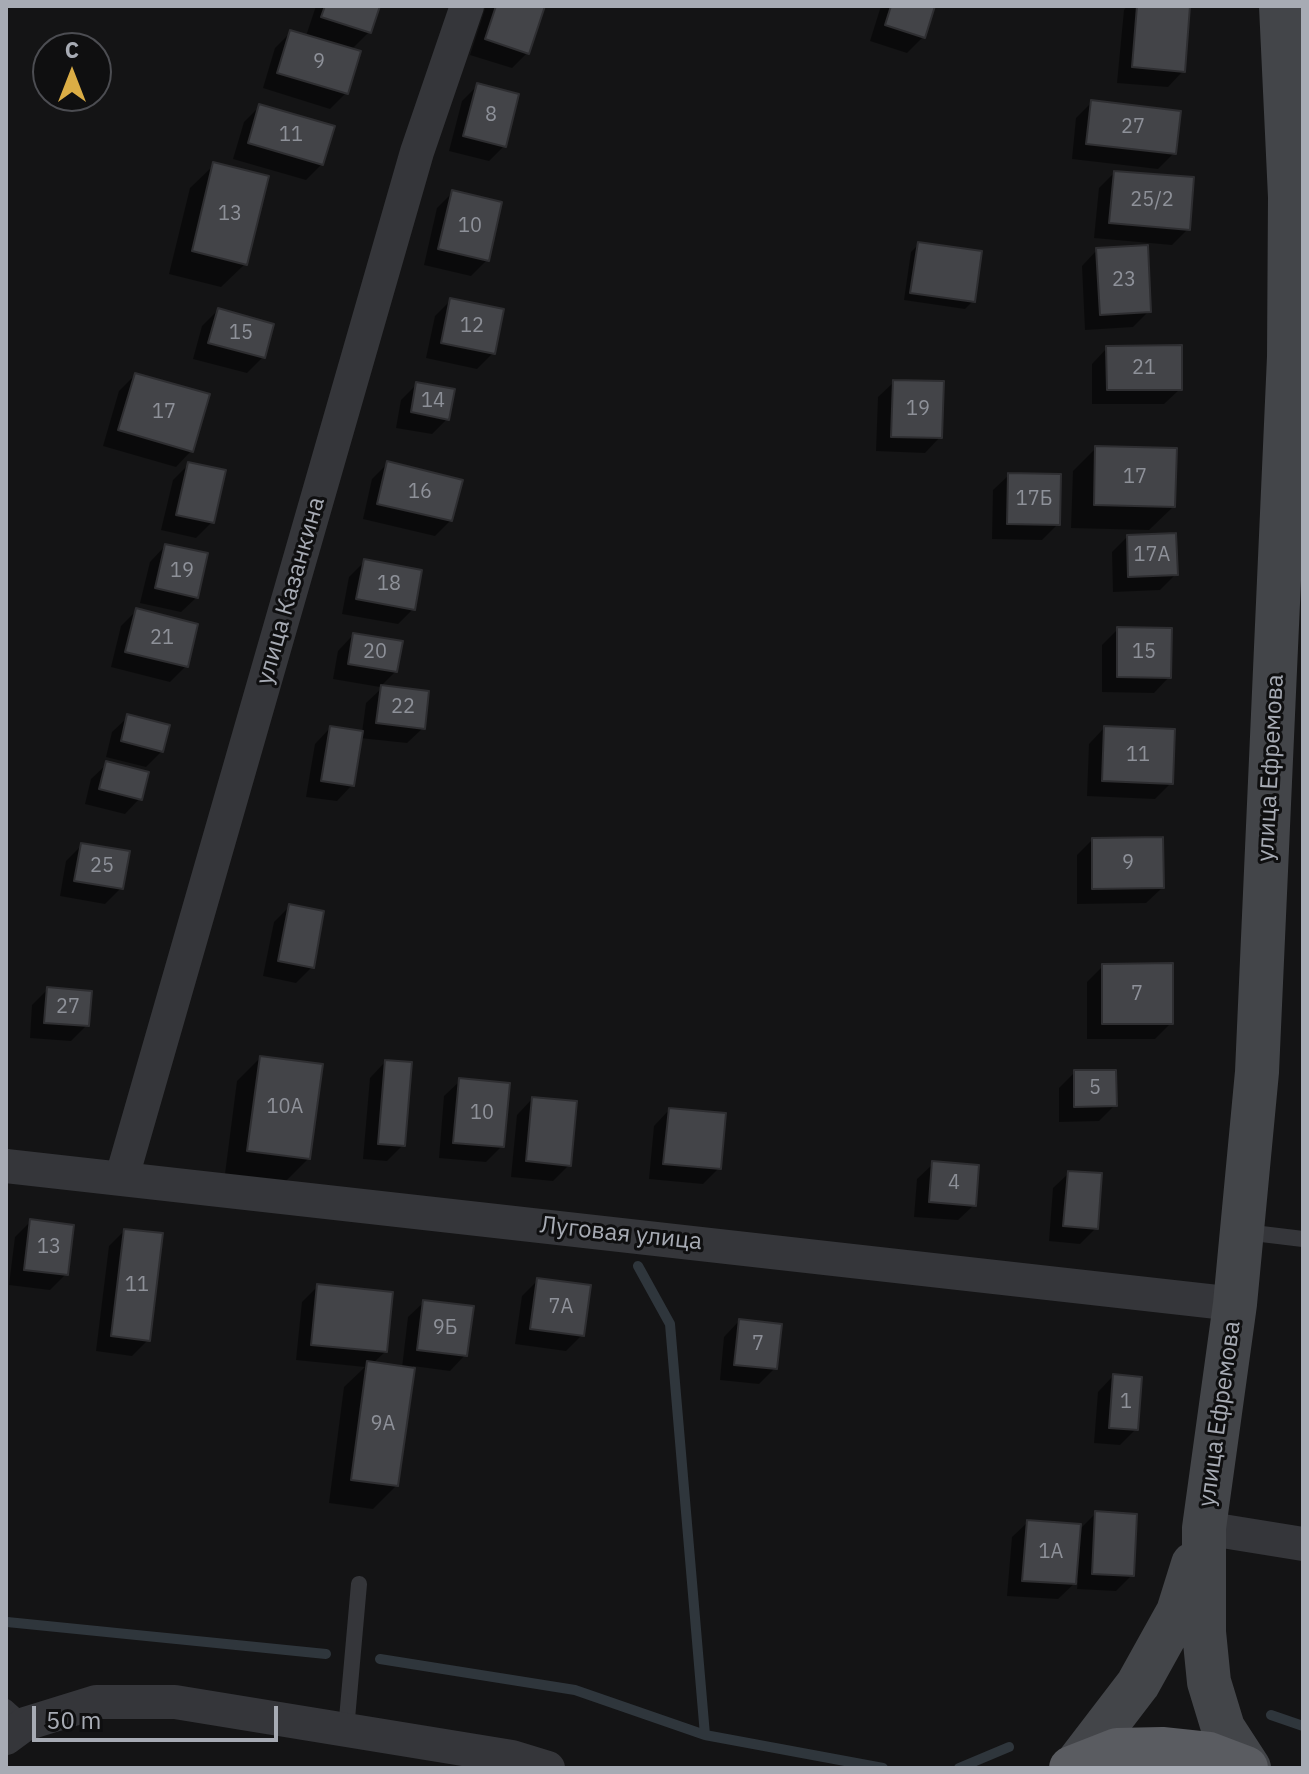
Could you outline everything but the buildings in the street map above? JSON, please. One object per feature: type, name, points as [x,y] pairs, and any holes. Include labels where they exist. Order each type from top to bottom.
[{"type":"highway","points":[[1074,1767],[1117,1750],[1162,1749],[1209,1754],[1248,1768]]},
{"type":"main road","name":"улица Ефремова","points":[[1204,1528],[1235,1304],[1257,1072],[1289,357],[1290,197],[1281,6]]},
{"type":"main road","points":[[1074,1767],[1138,1684],[1178,1612],[1204,1528]]},
{"type":"main road","points":[[1204,1528],[1204,1632],[1209,1682],[1223,1728],[1248,1768]]},
{"type":"street","name":"улица Казанкина","points":[[122,1177],[417,152],[467,6]]},
{"type":"street","name":"Луговая улица","points":[[6,1166],[1235,1304]]},
{"type":"street","points":[[1204,1528],[1303,1544]]},
{"type":"street","points":[[12,1723],[96,1702],[175,1702],[512,1757],[548,1768]]},
{"type":"lane","points":[[1242,1232],[1303,1239]]},
{"type":"lane","points":[[346,1730],[359,1584]]},
{"type":"waterway","points":[[638,1266],[670,1324],[705,1735]]},
{"type":"waterway","points":[[7,1622],[326,1654]]},
{"type":"waterway","points":[[380,1659],[575,1690],[705,1735],[883,1768]]},
{"type":"waterway","points":[[1271,1715],[1303,1726]]},
{"type":"waterway","points":[[959,1768],[1009,1747]]}]
